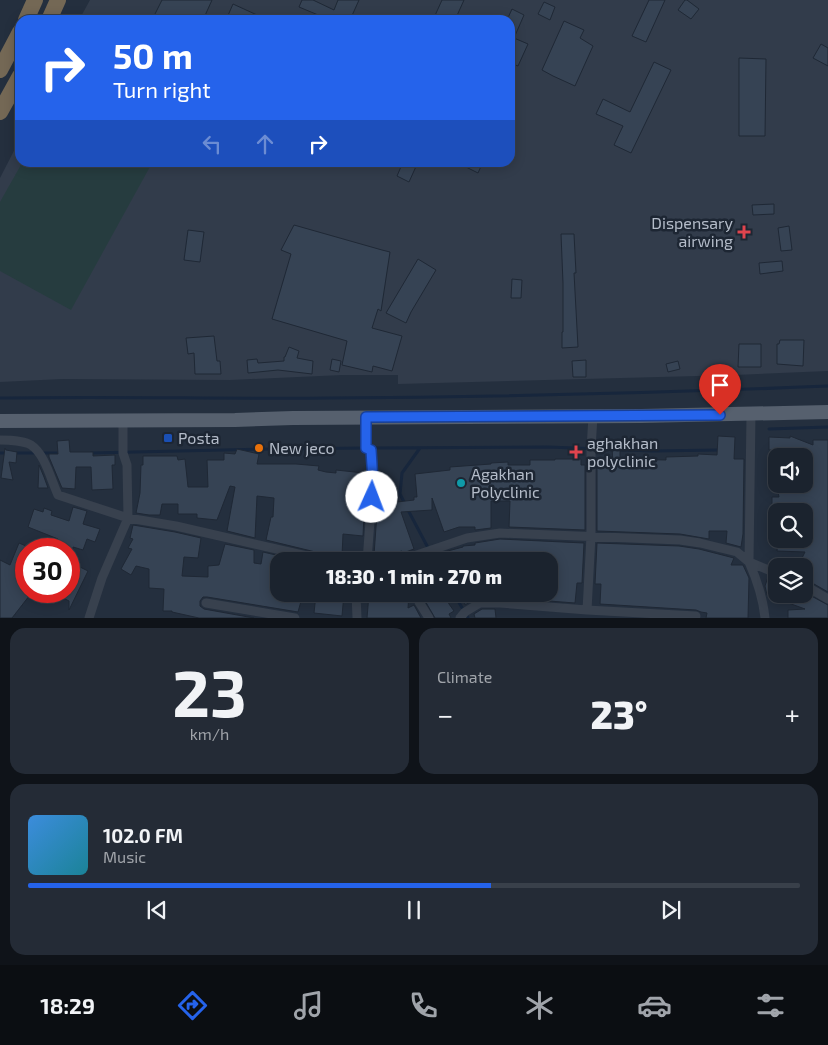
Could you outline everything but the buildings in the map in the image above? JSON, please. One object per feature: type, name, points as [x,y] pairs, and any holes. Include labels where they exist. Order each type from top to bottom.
[{"type":"highway","points":[[28,15],[35,0]]},
{"type":"highway","points":[[51,15],[58,0]]},
{"type":"highway","points":[[0,70],[15,42]]},
{"type":"highway","points":[[0,112],[15,85]]},
{"type":"main road","points":[[0,421],[235,420],[828,412]]},
{"type":"street","points":[[751,414],[749,562],[758,583],[764,606],[764,618]]},
{"type":"street","points":[[588,610],[593,416]]},
{"type":"street","points":[[366,417],[366,448],[371,450],[373,481],[368,552]]},
{"type":"street","points":[[89,618],[102,578],[128,518],[127,465],[123,453],[123,420]]},
{"type":"street","points":[[0,440],[31,444],[42,456],[58,494],[128,518],[176,526],[290,552]]},
{"type":"street","points":[[427,552],[466,538],[500,533],[680,540],[737,552],[749,562],[768,570]]},
{"type":"street","points":[[813,591],[828,599]]},
{"type":"street","points":[[356,602],[357,618]]},
{"type":"street","points":[[419,602],[429,618]]},
{"type":"street","points":[[460,618],[465,612],[480,603],[500,602],[588,610],[696,616]]},
{"type":"street","points":[[206,603],[295,618]]},
{"type":"shaded area","points":[[90,0],[828,0],[828,371],[398,384],[398,375],[342,375],[230,380],[62,379],[0,382],[0,178],[15,149],[15,167],[515,167],[515,15],[82,15]]},
{"type":"green space","points":[[20,167],[150,167],[71,310],[0,271],[0,202]]},
{"type":"waterway","points":[[0,398],[454,397],[828,386]]},
{"type":"waterway","points":[[769,429],[828,427]]},
{"type":"waterway","points":[[371,448],[548,447],[652,451],[720,450]]},
{"type":"waterway","points":[[91,453],[365,448]]},
{"type":"waterway","points":[[405,504],[400,494],[402,473],[420,448]]},
{"type":"waterway","points":[[0,453],[7,453]]},
{"type":"waterway","points":[[14,453],[60,453]]},
{"type":"waterway","points":[[408,510],[430,552]]},
{"type":"waterway","points":[[459,602],[468,618]]},
{"type":"place","name":"Dispensary airwing","points":[[744,232]]},
{"type":"place","name":"Posta","points":[[168,438]]},
{"type":"place","name":"New jeco","points":[[259,448]]},
{"type":"place","name":"aghakhan polyclinic","points":[[576,452]]},
{"type":"place","name":"Agakhan Polyclinic","points":[[461,483]]},
{"type":"route","points":[[372,497],[371,450],[366,448],[366,417],[720,415]]}]
